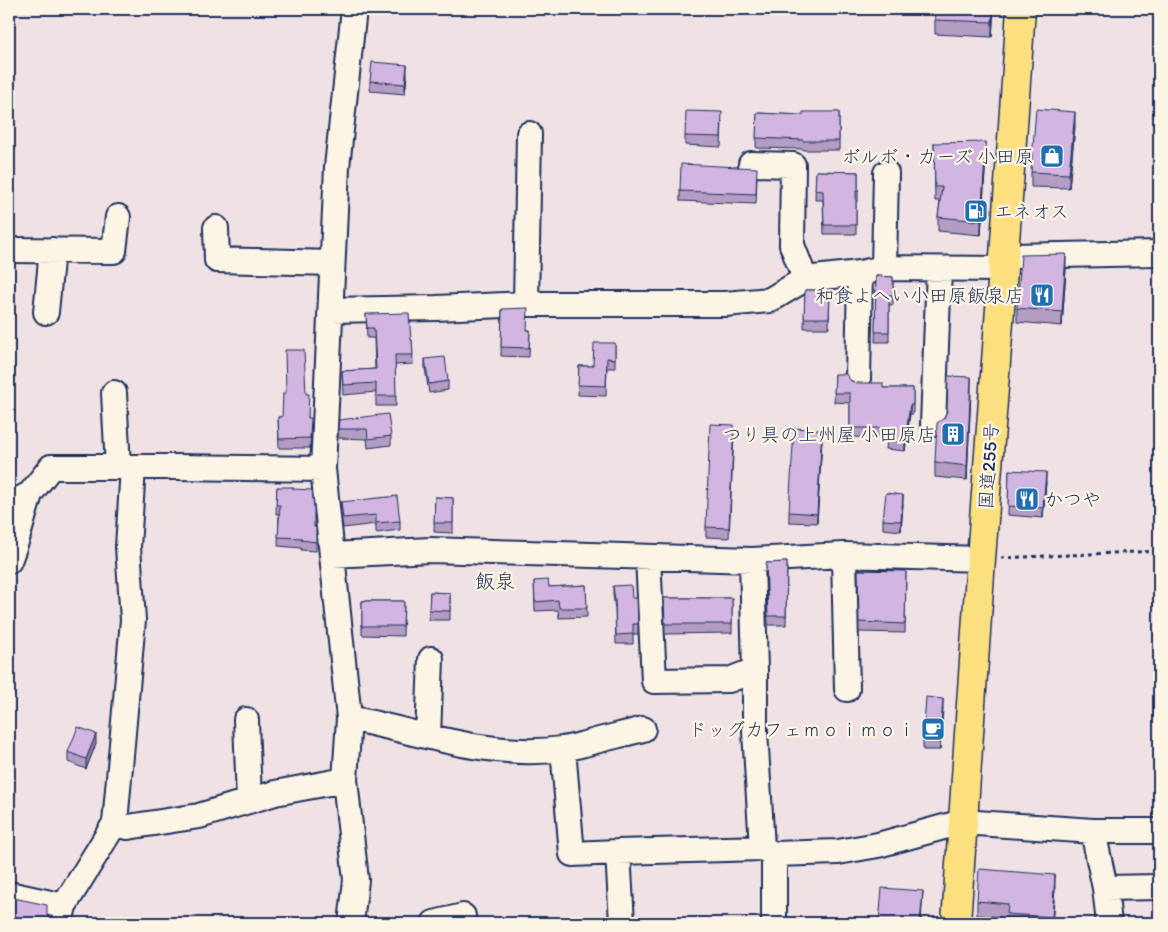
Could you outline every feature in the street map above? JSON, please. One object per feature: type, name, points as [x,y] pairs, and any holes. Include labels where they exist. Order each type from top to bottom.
[{"type":"highway","name":"国道255号","points":[[956,923],[1021,9]]},
{"type":"street","points":[[351,923],[356,880],[345,780],[349,718],[323,469],[337,167],[354,9]]},
{"type":"street","points":[[526,304],[529,134]]},
{"type":"street","points":[[751,164],[793,165],[792,245],[806,279]]},
{"type":"street","points":[[884,268],[886,173]]},
{"type":"street","points":[[9,250],[114,250],[118,216]]},
{"type":"street","points":[[216,228],[217,260],[332,262]]},
{"type":"street","points":[[46,312],[52,250]]},
{"type":"street","points":[[331,310],[526,304],[725,304],[770,300],[806,279],[860,274],[884,268],[939,270],[1004,263],[1159,253]]},
{"type":"street","points":[[933,424],[939,270]]},
{"type":"street","points":[[858,379],[860,274]]},
{"type":"street","points":[[9,894],[62,914],[115,823],[133,620],[128,547],[126,467],[114,393]]},
{"type":"street","points":[[9,560],[30,494],[51,468],[323,469]]},
{"type":"street","points":[[9,505],[30,494]]},
{"type":"street","points":[[332,555],[430,550],[752,560],[844,555],[981,559]]},
{"type":"street","points":[[844,555],[847,689]]},
{"type":"street","points":[[648,557],[654,681],[729,680],[755,670]]},
{"type":"street","points":[[752,560],[755,731],[774,923]]},
{"type":"street","points":[[428,736],[430,660]]},
{"type":"street","points":[[349,718],[478,748],[515,752],[563,749],[643,729]]},
{"type":"street","points":[[246,720],[248,801]]},
{"type":"street","points":[[563,749],[572,854],[618,852],[838,852],[878,845],[962,822],[1093,831],[1159,831]]},
{"type":"street","points":[[115,823],[128,827],[199,816],[274,793],[345,780]]},
{"type":"street","points":[[1093,831],[1105,888],[1109,923]]},
{"type":"street","points":[[618,852],[622,923]]},
{"type":"street","points":[[1105,888],[1159,887]]},
{"type":"street","points":[[434,923],[463,916]]},
{"type":"path","points":[[981,559],[1159,551]]},
{"type":"building","points":[[935,9],[993,9],[992,22],[935,20]]},
{"type":"building","points":[[372,62],[407,65],[405,84],[370,81]]},
{"type":"building","name":"ボルボ・カーズ 小田原","points":[[1036,109],[1075,112],[1069,174],[1031,172]]},
{"type":"building","points":[[686,111],[722,112],[721,137],[685,136]]},
{"type":"building","points":[[803,112],[839,112],[839,141],[756,138],[757,113],[803,115]]},
{"type":"building","points":[[986,142],[981,221],[938,217],[942,187],[935,187],[934,143]]},
{"type":"building","points":[[681,164],[757,168],[756,194],[680,191]]},
{"type":"building","points":[[816,171],[858,172],[856,225],[824,225],[823,191],[815,190]]},
{"type":"building","name":"和食よへい小田原飯泉店","points":[[1066,254],[1062,312],[1017,308],[1021,255]]},
{"type":"building","points":[[876,276],[893,277],[893,295],[889,295],[889,332],[875,332]]},
{"type":"building","points":[[805,290],[830,290],[829,318],[804,318]]},
{"type":"building","points":[[528,308],[527,330],[530,330],[529,348],[501,347],[502,309]]},
{"type":"building","points":[[409,313],[413,355],[395,355],[396,396],[376,396],[376,383],[343,385],[342,371],[376,369],[374,328],[367,328],[366,314]]},
{"type":"building","points":[[594,343],[615,343],[615,359],[607,358],[606,386],[578,385],[579,366],[593,366]]},
{"type":"building","points":[[285,350],[304,350],[306,394],[309,394],[308,418],[311,418],[310,438],[279,439],[278,417],[282,417],[283,393],[286,393]]},
{"type":"building","points":[[445,357],[448,381],[429,384],[425,359]]},
{"type":"building","points":[[835,374],[846,374],[851,381],[857,383],[883,383],[883,388],[913,388],[913,405],[910,405],[905,442],[886,440],[888,428],[850,428],[850,393],[834,393]]},
{"type":"building","name":"つり具の上州屋 小田原店","points":[[948,376],[971,377],[967,466],[935,462],[937,423],[944,418],[947,411]]},
{"type":"building","points":[[388,414],[391,436],[368,439],[367,429],[338,429],[339,420]]},
{"type":"building","points":[[710,424],[734,425],[729,528],[706,527]]},
{"type":"building","points":[[794,428],[822,430],[817,514],[789,512]]},
{"type":"building","name":"かつや","points":[[1009,470],[1046,472],[1043,508],[1008,506]]},
{"type":"building","points":[[277,487],[312,490],[316,542],[301,540],[302,538],[278,537],[280,505],[276,505]]},
{"type":"building","points":[[886,493],[903,495],[901,521],[883,520]]},
{"type":"building","points":[[397,496],[400,521],[376,523],[376,515],[343,518],[341,502]]},
{"type":"building","points":[[435,497],[453,498],[453,523],[434,523]]},
{"type":"building","points":[[787,562],[786,616],[768,616],[766,563]]},
{"type":"building","points":[[858,570],[906,571],[905,624],[859,622]]},
{"type":"building","points":[[548,580],[549,587],[586,585],[587,608],[559,608],[558,600],[535,602],[534,581]]},
{"type":"building","points":[[631,585],[632,598],[637,598],[638,624],[633,624],[633,634],[616,635],[613,586]]},
{"type":"building","points":[[430,592],[450,593],[450,611],[429,610]]},
{"type":"building","points":[[664,598],[732,598],[732,624],[665,624]]},
{"type":"building","points":[[362,601],[404,601],[403,626],[362,626]]},
{"type":"building","name":"ドッグカフェｍｏｉｍｏｉ","points":[[926,697],[943,699],[940,741],[923,741]]},
{"type":"building","points":[[78,727],[96,734],[86,759],[68,752]]},
{"type":"building","points":[[979,869],[1055,875],[1052,917],[1007,914],[1008,904],[977,901]]},
{"type":"building","points":[[882,888],[923,891],[920,923],[879,923]]},
{"type":"building","points":[[9,897],[47,905],[48,923],[9,923]]},
{"type":"place","name":"ボルボ・カーズ 小田原","points":[[1052,156]]},
{"type":"place","name":"エネオス","points":[[976,211]]},
{"type":"place","name":"和食よへい小田原飯泉店","points":[[1042,295]]},
{"type":"place","name":"つり具の上州屋 小田原店","points":[[953,434]]},
{"type":"place","name":"かつや","points":[[1027,499]]},
{"type":"place","name":"ドッグカフェｍｏｉｍｏｉ","points":[[933,729]]},
{"type":"district","name":"飯泉","points":[[495,581]]}]
